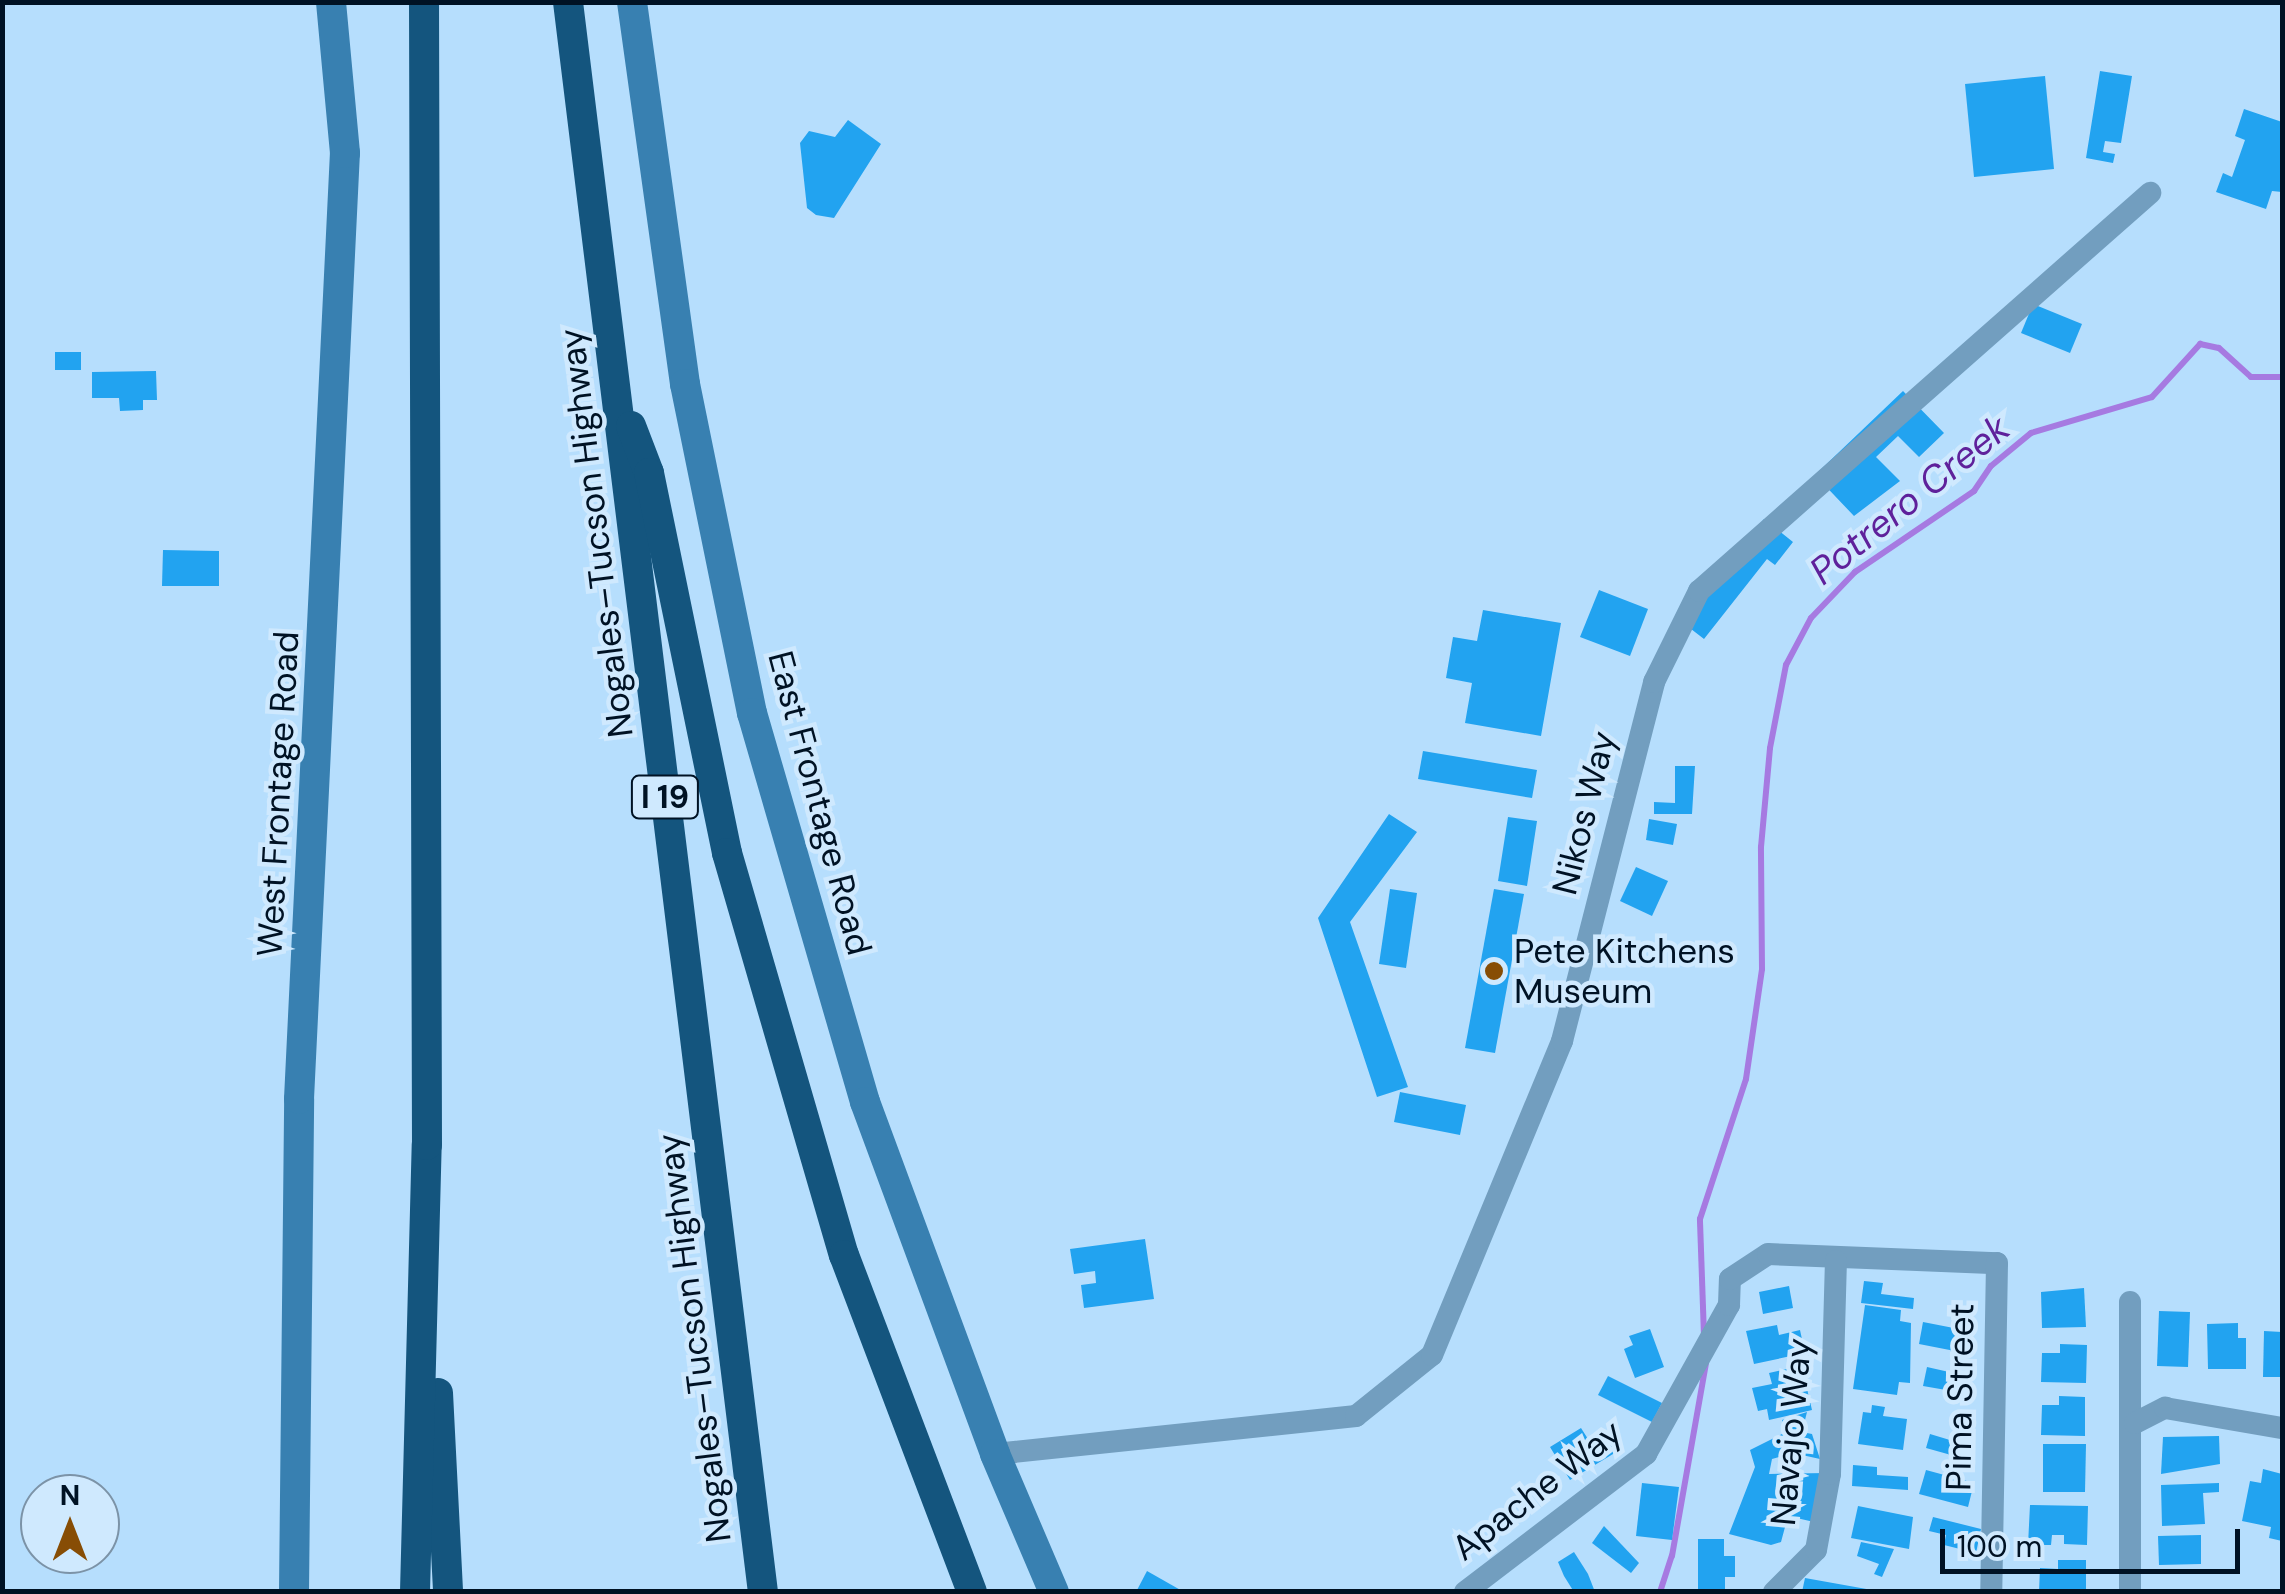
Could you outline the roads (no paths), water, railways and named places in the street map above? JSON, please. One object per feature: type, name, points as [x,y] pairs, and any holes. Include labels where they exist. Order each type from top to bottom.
[{"type":"highway","points":[[415,1592],[427,1145],[424,2]]},
{"type":"highway","name":"Nogales–Tucson Highway","points":[[568,2],[763,1592]]},
{"type":"highway","points":[[615,386],[649,473],[727,854],[844,1256],[972,1592]]},
{"type":"highway","points":[[427,1145],[448,1592]]},
{"type":"street","name":"West Frontage Road","points":[[294,1592],[298,1099],[345,154],[331,2]]},
{"type":"street","name":"East Frontage Road","points":[[632,2],[686,384],[752,713],[865,1102],[995,1454],[1054,1592]]},
{"type":"street","name":"Nikos Way","points":[[995,1454],[1356,1416],[1432,1355],[1562,1042],[1654,682],[1699,591],[2150,194]]},
{"type":"street","name":"Apache Way","points":[[1465,1592],[1646,1454],[1729,1305],[1730,1279],[1745,1264],[1768,1254],[1836,1261],[1997,1263]]},
{"type":"street","name":"Navajo Way","points":[[1774,1592],[1816,1550],[1830,1474],[1836,1261]]},
{"type":"street","name":"Pima Street","points":[[1991,1592],[1997,1263]]},
{"type":"street","points":[[2130,1302],[2135,1424],[2130,1592]]},
{"type":"street","points":[[2135,1424],[2165,1408],[2282,1428]]},
{"type":"waterway","name":"Potrero Creek","points":[[1704,1336],[1700,1219],[1746,1079],[1762,969],[1761,847],[1770,748],[1786,665],[1811,618],[1855,572],[1974,491],[1991,466],[2031,433],[2152,397],[2200,344],[2219,348],[2251,377],[2282,377]]},
{"type":"waterway","name":"Potrero Creek","points":[[1660,1592],[1672,1556],[1706,1363]]},
{"type":"place","name":"Pete Kitchens Museum","points":[[1494,971]]}]
